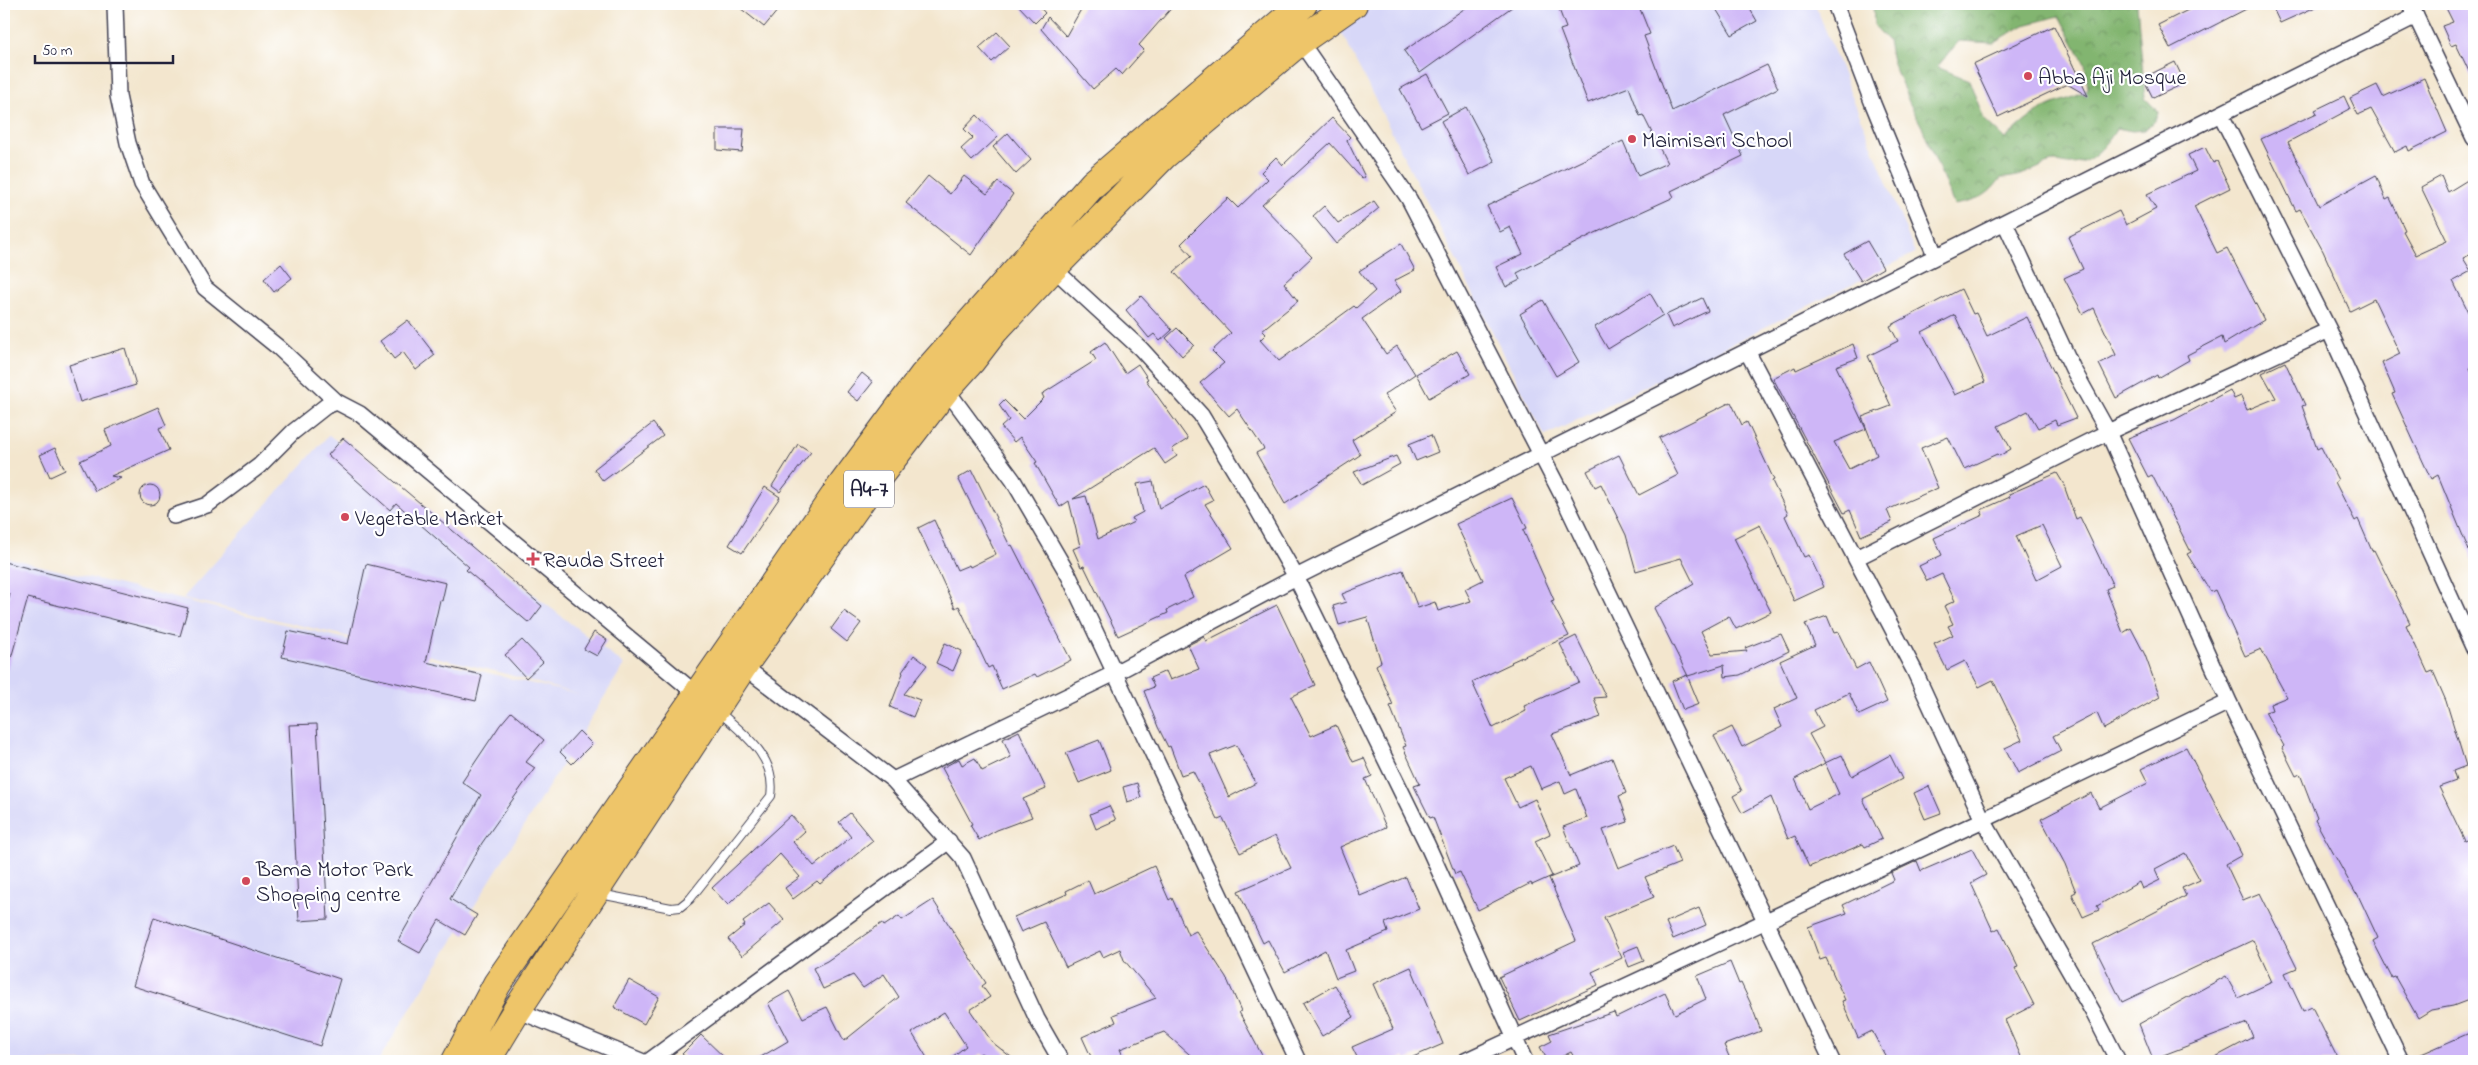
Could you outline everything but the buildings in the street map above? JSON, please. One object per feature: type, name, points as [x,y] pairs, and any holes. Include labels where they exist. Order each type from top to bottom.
[{"type":"highway","name":"A4-7","points":[[456,1061],[497,984],[571,877],[706,702],[743,666],[891,440],[923,376],[1093,184],[1303,4]]},
{"type":"highway","name":"A4-7","points":[[486,1061],[517,1010],[594,893],[706,702],[843,484],[946,389],[994,331],[1053,268],[1164,156],[1300,40],[1352,4]]},
{"type":"highway","points":[[571,877],[594,893]]},
{"type":"street","points":[[115,4],[118,96],[128,143],[142,184],[205,288],[279,348],[337,402],[360,414],[706,702]]},
{"type":"street","points":[[1835,4],[1873,104],[1935,255]]},
{"type":"street","points":[[893,780],[1113,674],[1296,577],[1747,352],[1935,255],[2005,223],[2221,114],[2413,10],[2474,138]]},
{"type":"street","points":[[1300,40],[1409,199],[1541,454],[1763,921],[1832,1061]]},
{"type":"street","points":[[2221,114],[2329,330],[2474,649]]},
{"type":"street","points":[[2005,223],[2073,369],[2108,432],[2229,702],[2401,1061]]},
{"type":"street","points":[[1053,268],[1141,348],[1201,415],[1296,577],[1427,844],[1525,1061]]},
{"type":"street","points":[[1856,558],[2108,432],[2329,330]]},
{"type":"street","points":[[1747,352],[1914,670],[1983,820],[2094,1012],[2118,1061]]},
{"type":"street","points":[[946,389],[1013,480],[1069,576],[1113,674],[1298,1061]]},
{"type":"street","points":[[174,516],[207,505],[259,466],[293,432],[326,406],[337,402]]},
{"type":"street","points":[[743,666],[893,780],[963,858],[1037,1019],[1061,1061]]},
{"type":"street","points":[[1465,1061],[1983,820],[2229,702]]},
{"type":"street","points":[[649,1061],[949,841]]},
{"type":"street","points":[[517,1010],[641,1061]]},
{"type":"lane","points":[[594,893],[671,908],[680,908],[690,899],[771,796],[772,786],[765,761],[756,744],[706,702]]},
{"type":"shaded area","name":"Maimisari School","points":[[1372,4],[1815,4],[1915,253],[1545,436],[1338,26]]},
{"type":"shaded area","name":"Bama Motor Park Shopping centre","points":[[329,435],[624,665],[378,1061],[4,1061],[4,557],[580,695],[499,672],[183,598]]},
{"type":"green space","points":[[1873,4],[2137,4],[2145,98],[2158,112],[2155,120],[2145,130],[2132,131],[2117,128],[2093,157],[2072,164],[2052,162],[2020,175],[2001,178],[1991,190],[1981,197],[1954,205],[1892,61],[1888,41],[1874,25]],"holes":[[[2059,16],[2085,64],[2088,89],[2039,111],[2005,139],[1984,119],[1969,80],[1937,67],[1959,41],[1993,43],[2024,25]]]},
{"type":"place","name":"Abba Aji Mosque","points":[[2028,76]]},
{"type":"place","name":"Maimisari School","points":[[1632,139]]},
{"type":"place","name":"Vegetable Market","points":[[345,517]]},
{"type":"place","name":"Rauda Street","points":[[533,559]]},
{"type":"place","name":"Bama Motor Park Shopping centre","points":[[246,881]]}]
